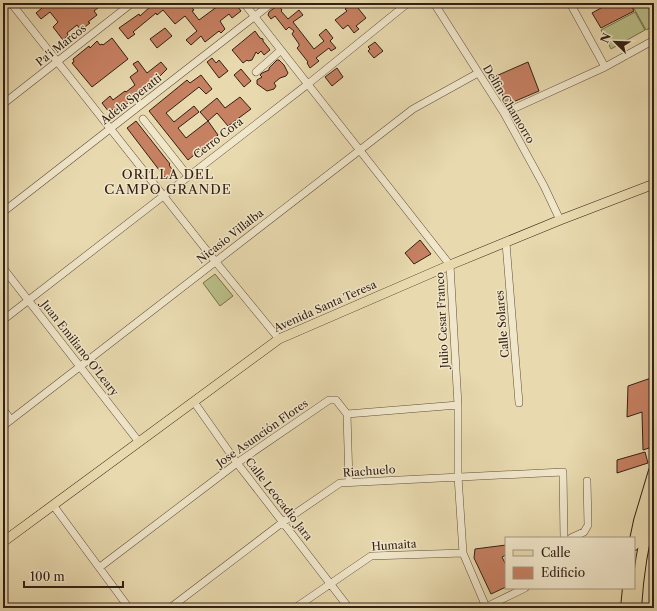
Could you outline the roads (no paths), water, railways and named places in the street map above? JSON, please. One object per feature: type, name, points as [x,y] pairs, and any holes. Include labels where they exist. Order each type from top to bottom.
[{"type":"highway","points":[[636,608],[637,545],[642,509],[654,472]]},
{"type":"highway","points":[[637,545],[654,506]]},
{"type":"highway","points":[[626,608],[628,589]]},
{"type":"main road","name":"Avenida Santa Teresa","points":[[3,542],[279,339],[450,265],[560,220],[654,184]]},
{"type":"street","points":[[11,3],[214,262],[279,339]]},
{"type":"street","name":"Pa'i Marcos","points":[[3,104],[132,3]]},
{"type":"street","name":"Julio Cesar Franco","points":[[244,3],[450,265],[458,405],[458,476],[463,553],[485,608]]},
{"type":"street","name":"Adela Speratti","points":[[3,212],[272,3]]},
{"type":"street","name":"Cerro Cora","points":[[3,320],[162,195],[308,84],[408,3]]},
{"type":"street","name":"Delfin Chamorro","points":[[434,3],[504,113],[544,186],[560,220]]},
{"type":"street","points":[[570,3],[605,67]]},
{"type":"street","points":[[504,113],[605,67],[654,40]]},
{"type":"street","points":[[256,72],[281,50]]},
{"type":"street","name":"Nicasio Villalba","points":[[3,426],[413,109],[478,73]]},
{"type":"street","points":[[143,119],[188,176]]},
{"type":"street","name":"Calle Solares","points":[[506,243],[519,403]]},
{"type":"street","name":"Juan Emiliano O'Leary","points":[[3,268],[139,442]]},
{"type":"street","name":"Jose Asunción Flores","points":[[100,567],[237,463],[329,400],[336,400],[347,414]]},
{"type":"street","name":"Calle Leocadio Jara","points":[[194,402],[237,463],[349,608]]},
{"type":"street","points":[[349,482],[347,414],[458,405]]},
{"type":"street","points":[[3,409],[11,420]]},
{"type":"street","name":"Riachuelo","points":[[170,608],[283,522],[340,483],[563,472],[564,537]]},
{"type":"street","points":[[573,537],[584,532],[588,525],[587,481]]},
{"type":"street","points":[[53,505],[129,608]]},
{"type":"street","name":"Humaita","points":[[295,608],[371,556],[463,553]]},
{"type":"street","points":[[485,608],[523,589]]},
{"type":"district","name":"ORILLA DEL CAMPO GRANDE","points":[[168,182]]}]
